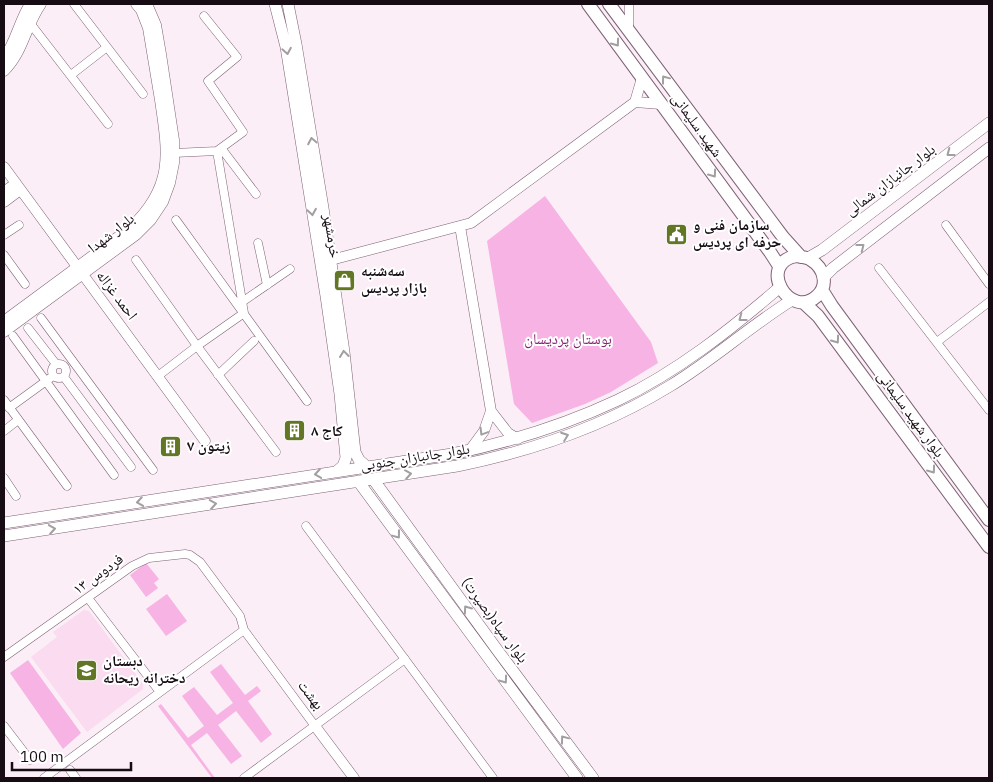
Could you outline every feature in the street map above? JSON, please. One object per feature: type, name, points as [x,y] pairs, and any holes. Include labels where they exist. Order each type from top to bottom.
[{"type":"main road","name":"خرمشهر","points":[[275,4],[286,47],[351,457]]},
{"type":"main road","name":"خرمشهر","points":[[288,4],[331,260],[351,457]]},
{"type":"main road","name":"شهید سلیمانی","points":[[588,4],[780,266]]},
{"type":"main road","name":"شهید سلیمانی","points":[[608,4],[783,237],[804,257]]},
{"type":"main road","name":"بلوار جانبازان شمالی","points":[[804,257],[822,250],[989,123]]},
{"type":"main road","points":[[823,284],[819,268],[804,257],[794,256],[788,258],[780,266],[778,280],[780,287],[798,301],[812,300],[823,284],[833,268],[989,148]]},
{"type":"main road","name":"بلوار شهید سلیمانی","points":[[823,284],[832,306],[987,513]]},
{"type":"main road","name":"بلوار جانبازان جنوبی","points":[[4,523],[470,450],[518,438],[577,418],[620,399],[664,374],[706,346],[780,287]]},
{"type":"main road","name":"بلوار شهید سلیمانی","points":[[798,301],[818,316],[989,548]]},
{"type":"main road","name":"بلوار جانبازان جنوبی","points":[[4,536],[373,479],[498,458],[538,447],[626,411],[671,386],[768,315],[798,301]]},
{"type":"main road","points":[[336,472],[351,457],[367,467]]},
{"type":"main road","name":"بلوار سپاه(بصیرت)","points":[[373,479],[577,778]]},
{"type":"main road","name":"بلوار سپاه(بصیرت)","points":[[358,481],[593,778]]},
{"type":"street","points":[[74,4],[143,94]]},
{"type":"street","name":"بلوار شهدا","points":[[4,321],[136,235],[151,220],[163,202],[170,183],[174,163],[174,140],[157,55],[141,10],[136,4]]},
{"type":"street","name":"بلوار شهدا","points":[[8,334],[145,215],[155,198],[162,181],[166,162],[166,141],[157,55],[156,26],[147,4]]},
{"type":"street","points":[[628,4],[629,32]]},
{"type":"street","points":[[4,58],[30,23],[33,5]]},
{"type":"street","points":[[4,71],[18,51],[21,34],[33,5]]},
{"type":"street","points":[[174,153],[219,149],[243,132],[208,82],[237,58],[204,16]]},
{"type":"street","points":[[30,23],[108,124]]},
{"type":"street","points":[[70,75],[106,47]]},
{"type":"street","points":[[331,260],[470,223],[635,102],[642,78]]},
{"type":"street","points":[[635,102],[661,104]]},
{"type":"street","points":[[219,149],[256,194]]},
{"type":"street","points":[[219,149],[244,313]]},
{"type":"street","name":"احمد غزاله","points":[[4,167],[205,442]]},
{"type":"street","points":[[4,192],[18,186]]},
{"type":"street","points":[[4,202],[18,186]]},
{"type":"street","points":[[176,220],[307,401]]},
{"type":"street","points":[[4,235],[19,225]]},
{"type":"street","points":[[946,225],[989,284]]},
{"type":"street","points":[[460,226],[491,411],[499,424],[508,433],[518,438]]},
{"type":"street","points":[[258,243],[267,285]]},
{"type":"street","points":[[4,255],[25,284]]},
{"type":"street","points":[[136,260],[276,452]]},
{"type":"street","points":[[880,268],[989,410]]},
{"type":"street","points":[[242,302],[290,269]]},
{"type":"street","points":[[937,342],[989,302]]},
{"type":"street","points":[[158,376],[244,313]]},
{"type":"street","points":[[41,318],[153,470]]},
{"type":"street","points":[[28,328],[56,364],[61,364],[65,367],[66,373],[64,377]]},
{"type":"street","points":[[8,334],[46,382],[114,476]]},
{"type":"street","points":[[218,375],[254,341]]},
{"type":"street","points":[[65,367],[73,361]]},
{"type":"street","points":[[56,364],[51,369],[53,376],[59,379],[64,377]]},
{"type":"street","points":[[9,408],[53,376]]},
{"type":"street","points":[[64,377],[131,467]]},
{"type":"street","points":[[4,400],[67,486]]},
{"type":"street","points":[[470,450],[484,430],[491,411]]},
{"type":"street","points":[[4,431],[18,420]]},
{"type":"street","points":[[4,478],[16,496]]},
{"type":"street","points":[[306,526],[493,778]]},
{"type":"street","name":"فردوس ۱۳","points":[[4,657],[140,561],[149,558],[185,554],[200,562],[240,616],[244,630]]},
{"type":"street","points":[[88,598],[160,692]]},
{"type":"street","points":[[44,778],[244,630]]},
{"type":"street","name":"بهشت","points":[[244,630],[354,778]]},
{"type":"street","points":[[244,778],[405,660]]},
{"type":"street","points":[[4,726],[30,760]]},
{"type":"street","points":[[70,770],[76,778]]},
{"type":"shaded area","name":"دبستان دخترانه ریحانه","points":[[84,610],[89,611],[143,684],[143,689],[87,732],[31,657],[57,637],[53,632]]},
{"type":"green space","name":"بوستان پردیسان","points":[[545,196],[651,342],[658,363],[611,392],[585,404],[532,423],[514,404],[487,241]]},
{"type":"green space","points":[[146,563],[159,579],[154,583],[158,588],[146,597],[130,575]]},
{"type":"green space","points":[[167,594],[187,621],[166,636],[146,609]]},
{"type":"green space","points":[[28,660],[81,733],[63,749],[10,673]]},
{"type":"green space","points":[[221,664],[245,695],[257,686],[261,691],[248,701],[272,734],[261,743],[236,711],[218,725],[242,756],[231,764],[207,733],[191,745],[215,778],[212,778],[158,706],[161,704],[188,738],[204,726],[182,696],[194,687],[217,715],[233,703],[210,672]]},
{"type":"place","name":"سازمان فنی و حرفه ای پردیس","points":[[677,234]]},
{"type":"place","name":"سه‌شنبه بازار پردیس","points":[[345,280]]},
{"type":"place","name":"کاج ۸","points":[[295,431]]},
{"type":"place","name":"زیتون ۷","points":[[171,446]]},
{"type":"place","name":"دبستان دخترانه ریحانه","points":[[87,670]]}]
